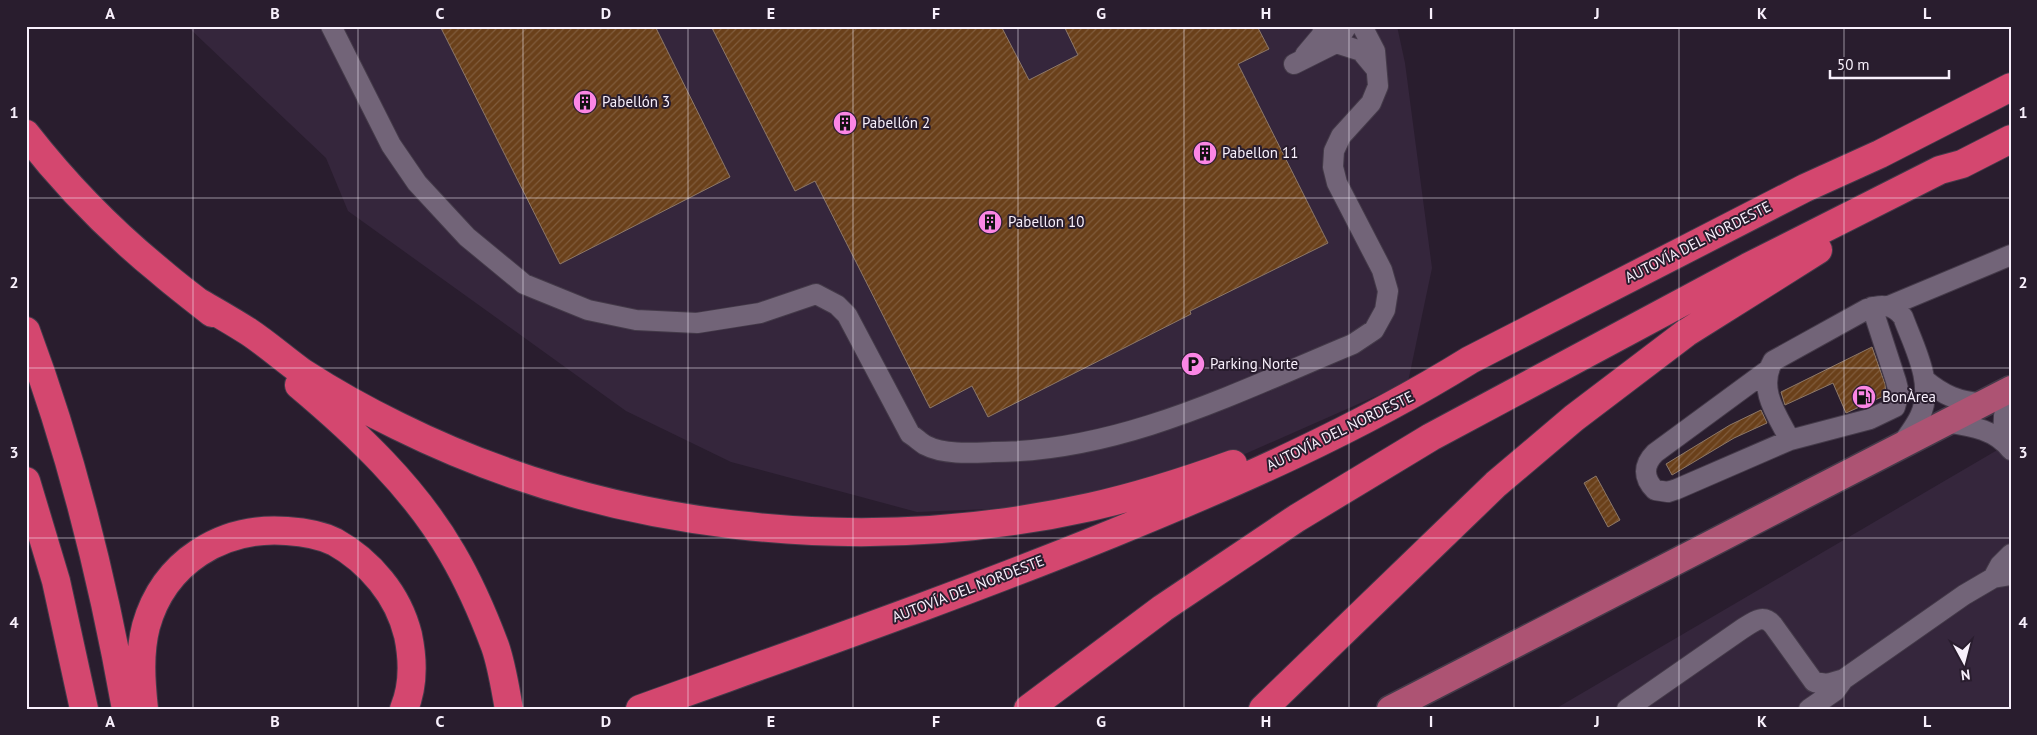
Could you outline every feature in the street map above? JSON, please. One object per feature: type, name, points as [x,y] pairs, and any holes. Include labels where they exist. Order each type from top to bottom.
[{"type":"highway","name":"AUTOVÍA DEL NORDESTE","points":[[640,709],[955,596],[1158,514],[1302,451],[1420,391],[1470,360],[1805,188],[1880,154],[2011,87]]},
{"type":"highway","points":[[26,134],[65,180],[112,228],[160,272],[315,399],[391,471],[425,513],[452,552],[477,602],[495,647],[509,709]]},
{"type":"highway","points":[[1028,709],[1171,603],[1297,518],[1431,436],[1757,262],[1940,170],[1962,164],[2011,139]]},
{"type":"highway","points":[[1263,709],[1496,484],[1574,418],[1647,362],[1736,300],[1862,225],[1947,181],[1962,164]]},
{"type":"highway","points":[[197,301],[249,332],[302,371],[345,398],[400,427],[486,464],[579,494],[673,516],[771,529],[871,532],[961,527],[1091,507],[1166,486],[1246,459],[1315,429],[1420,377],[1470,360]]},
{"type":"highway","points":[[26,331],[69,457],[96,558],[126,709]]},
{"type":"highway","points":[[26,481],[56,581],[84,709]]},
{"type":"highway","points":[[144,709],[141,666],[142,644],[147,624],[158,597],[172,576],[195,555],[219,540],[243,533],[272,530],[302,532],[333,541],[356,556],[374,572],[388,589],[406,625],[411,650],[412,679],[404,709]]},
{"type":"main road","points":[[1390,709],[2010,389]]},
{"type":"lane","points":[[331,26],[390,145],[417,183],[467,237],[524,284],[588,310],[636,320],[697,323],[760,313],[816,294],[837,305],[847,315],[910,434],[926,445],[948,451],[977,452],[1023,452],[1068,446],[1178,417],[1353,344],[1374,330],[1385,310],[1388,291],[1382,270],[1337,183],[1333,167],[1334,150],[1340,136],[1371,103],[1378,86],[1375,51],[1362,26]]},
{"type":"lane","points":[[1325,26],[1321,36],[1297,62],[1342,34],[1361,51],[1378,71]]},
{"type":"lane","points":[[1790,440],[1770,402],[1766,382],[1768,370],[1773,361],[1880,306],[2011,255]]},
{"type":"lane","points":[[1880,306],[1898,311],[1903,317],[1925,380],[1924,399],[1919,417],[1901,446]]},
{"type":"lane","points":[[1768,370],[1648,460],[1645,468],[1646,477],[1655,490],[1668,492],[1790,440],[1870,419],[1895,406],[1899,393],[1880,306]]},
{"type":"lane","points":[[1925,380],[1952,398],[1982,403]]},
{"type":"lane","points":[[2007,445],[2005,408],[2010,389]]},
{"type":"lane","points":[[1946,422],[1984,430],[2007,445]]},
{"type":"lane","points":[[1809,709],[1835,691],[1844,679],[1964,595],[2002,577],[2000,565],[2011,554]]},
{"type":"lane","points":[[1627,709],[1742,629],[1761,618],[1768,619],[1773,625],[1814,682],[1827,684],[1844,679]]},
{"type":"shaded area","points":[[187,26],[1397,26],[1405,63],[1432,268],[1408,382],[1134,503],[917,512],[731,462],[626,411],[348,211],[326,158]]},
{"type":"shaded area","points":[[2011,442],[2011,709],[1555,709]]},
{"type":"building","name":"Pabellón 3","points":[[440,26],[655,26],[730,177],[560,264]]},
{"type":"building","points":[[711,26],[1001,26],[1029,80],[1078,55],[1064,26],[1257,26],[1269,49],[1238,64],[1328,243],[1190,311],[1191,314],[988,417],[972,386],[930,408],[815,181],[795,191]]},
{"type":"building","points":[[1872,347],[1885,384],[1886,395],[1846,413],[1833,383],[1785,405],[1781,392]]},
{"type":"building","points":[[1761,410],[1767,423],[1734,438],[1672,475],[1666,464],[1730,425]]},
{"type":"building","points":[[1596,476],[1620,520],[1608,527],[1584,483]]},
{"type":"place","name":"Pabellón 3","points":[[585,102]]},
{"type":"place","name":"Pabellón 2","points":[[845,123]]},
{"type":"place","name":"Pabellon 11","points":[[1205,153]]},
{"type":"place","name":"Pabellon 10","points":[[990,222]]},
{"type":"place","name":"Parking Norte","points":[[1193,364]]},
{"type":"place","name":"BonÀrea","points":[[1864,397]]}]
